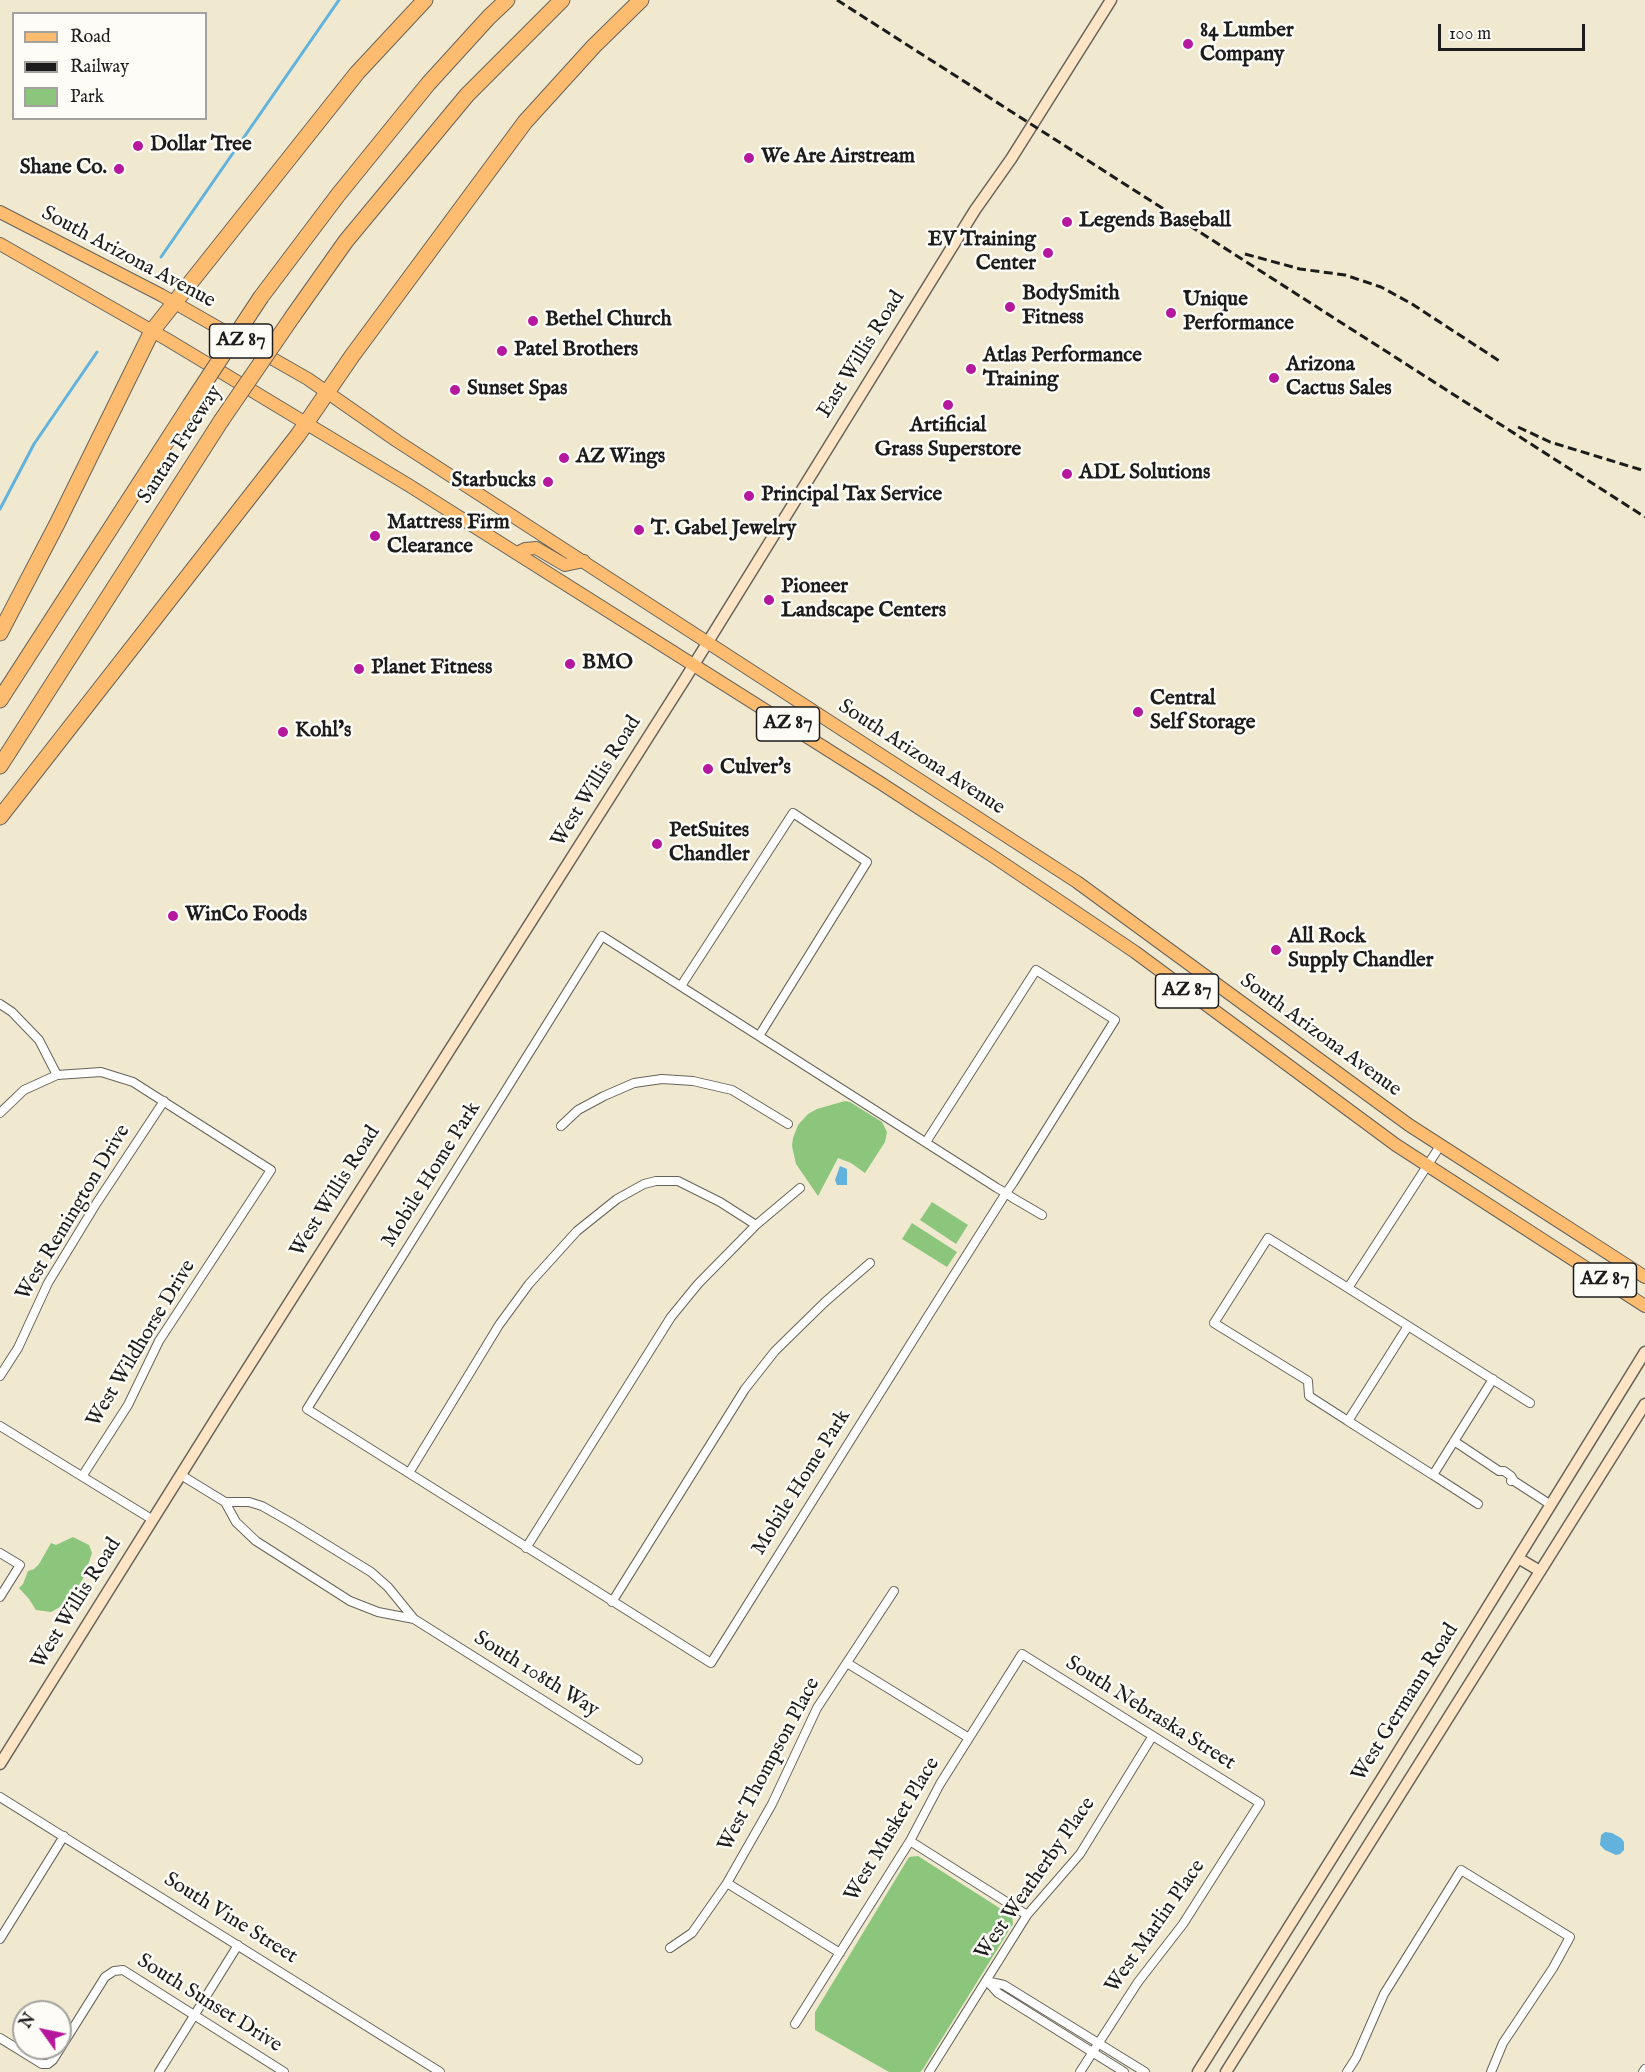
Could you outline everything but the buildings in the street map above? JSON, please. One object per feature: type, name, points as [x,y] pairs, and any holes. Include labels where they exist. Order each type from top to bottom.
[{"type":"highway","points":[[0,633],[57,524],[152,331],[357,73],[425,0]]},
{"type":"highway","name":"Santan Freeway","points":[[0,700],[261,297],[338,195],[428,84],[507,0]]},
{"type":"highway","name":"Santan Freeway","points":[[0,766],[221,421],[346,241],[467,95],[562,0]]},
{"type":"highway","points":[[0,817],[306,423],[525,122],[594,46],[641,0]]},
{"type":"main road","name":"South Arizona Avenue","points":[[0,212],[175,302],[308,379],[708,643],[1085,887],[1369,1097],[1440,1146],[1645,1277]]},
{"type":"main road","name":"South Arizona Avenue","points":[[0,244],[306,423],[694,664],[991,854],[1135,952],[1396,1145],[1645,1306]]},
{"type":"main road","points":[[517,553],[525,549],[536,548],[565,565],[584,561]]},
{"type":"street","name":"East Willis Road","points":[[708,643],[975,210],[1016,151],[1111,0]]},
{"type":"street","name":"West Willis Road","points":[[0,1764],[708,643]]},
{"type":"street","points":[[681,986],[793,813],[867,862],[759,1036]]},
{"type":"street","name":"Mobile Home Park","points":[[926,1142],[1035,970],[1115,1020],[1006,1193],[711,1663],[307,1409],[602,936],[1006,1193],[1042,1215]]},
{"type":"street","points":[[0,1004],[12,1012],[39,1041],[57,1075]]},
{"type":"street","points":[[0,1113],[24,1090],[57,1075],[101,1072],[133,1082],[164,1101]]},
{"type":"street","points":[[561,1126],[578,1110],[604,1096],[634,1083],[662,1079],[693,1082],[732,1090],[788,1124]]},
{"type":"street","name":"West Wildhorse Drive","points":[[83,1475],[128,1405],[159,1341],[271,1170],[164,1101]]},
{"type":"street","name":"West Remington Drive","points":[[0,1376],[18,1348],[48,1283],[96,1204],[164,1101]]},
{"type":"street","points":[[1348,1288],[1440,1146]]},
{"type":"street","points":[[409,1473],[499,1325],[529,1284],[577,1231],[617,1199],[644,1184],[656,1181],[678,1181],[720,1202],[756,1225]]},
{"type":"street","points":[[526,1548],[671,1317],[698,1284],[756,1225],[800,1188]]},
{"type":"street","points":[[1478,1504],[1309,1396],[1308,1381],[1214,1323],[1269,1238],[1530,1403]]},
{"type":"street","points":[[612,1602],[745,1389],[775,1351],[825,1302],[870,1263]]},
{"type":"street","points":[[1348,1421],[1408,1326]]},
{"type":"street","name":"West Germann Road","points":[[1198,2072],[1645,1352]]},
{"type":"street","points":[[1432,1475],[1493,1380]]},
{"type":"street","name":"West Germann Road","points":[[1226,2072],[1645,1404]]},
{"type":"street","points":[[0,1426],[153,1520]]},
{"type":"street","points":[[1454,1441],[1499,1471],[1504,1471],[1514,1481],[1551,1504]]},
{"type":"street","name":"South 108th Way","points":[[181,1475],[225,1502],[236,1522],[256,1541],[350,1600],[378,1612],[414,1620]]},
{"type":"street","name":"South 108th Way","points":[[225,1502],[249,1502],[262,1506],[301,1528],[379,1577],[414,1620],[638,1760]]},
{"type":"street","points":[[0,1553],[20,1565],[0,1597]]},
{"type":"street","points":[[1518,1558],[1540,1571]]},
{"type":"street","name":"West Thompson Place","points":[[670,1948],[692,1933],[727,1883],[772,1804],[818,1708],[894,1591]]},
{"type":"street","name":"South Nebraska Street","points":[[1022,1654],[1260,1803]]},
{"type":"street","name":"West Musket Place","points":[[795,2024],[910,1841],[940,1784],[1022,1654]]},
{"type":"street","points":[[848,1663],[969,1738]]},
{"type":"street","name":"West Weatherby Place","points":[[929,2072],[1027,1915],[1080,1854],[1152,1737]]},
{"type":"street","name":"South Vine Street","points":[[0,1797],[440,2072]]},
{"type":"street","name":"West Marlin Place","points":[[1080,2072],[1138,1982],[1184,1924],[1260,1803]]},
{"type":"street","points":[[0,1939],[64,1836]]},
{"type":"street","points":[[910,1841],[1027,1915]]},
{"type":"street","points":[[1347,2072],[1356,2058],[1384,1994],[1461,1870],[1570,1937],[1553,1968],[1503,2043],[1491,2072]]},
{"type":"street","points":[[727,1883],[840,1953]]},
{"type":"street","points":[[159,2072],[238,1946]]},
{"type":"street","name":"South Sunset Drive","points":[[0,2038],[42,2064],[48,2064],[53,2060],[105,1977],[114,1971],[123,1971],[195,2015],[268,2068],[284,2072]]},
{"type":"street","points":[[986,1981],[1004,1985],[1145,2072]]},
{"type":"street","points":[[986,1981],[998,1994],[1124,2072]]},
{"type":"green space","points":[[845,1101],[882,1122],[887,1132],[885,1142],[865,1173],[851,1163],[838,1158],[818,1196],[796,1164],[792,1146],[793,1138],[798,1125],[808,1114]]},
{"type":"green space","points":[[932,1202],[968,1225],[956,1244],[920,1220]]},
{"type":"green space","points":[[912,1223],[957,1252],[947,1267],[902,1239]]},
{"type":"green space","points":[[73,1537],[89,1545],[92,1553],[84,1577],[73,1594],[60,1607],[51,1612],[36,1610],[19,1588],[28,1571],[39,1564],[51,1543],[56,1545]]},
{"type":"green space","points":[[918,1856],[1012,1916],[1013,1924],[923,2069],[920,2072],[889,2072],[815,2030],[815,2012],[909,1857]]},
{"type":"water","points":[[840,1166],[847,1169],[847,1185],[837,1185],[835,1180]]},
{"type":"water","points":[[1605,1832],[1612,1833],[1624,1842],[1624,1850],[1620,1854],[1616,1855],[1600,1845],[1601,1835]]},
{"type":"waterway","points":[[161,257],[339,0]]},
{"type":"waterway","points":[[0,509],[34,444],[97,352]]},
{"type":"railway","points":[[837,0],[1645,517]]},
{"type":"railway","points":[[1245,254],[1300,269],[1345,275],[1381,287],[1412,304],[1501,362]]},
{"type":"railway","points":[[1518,427],[1550,442],[1645,471]]},
{"type":"place","name":"84 Lumber Company","points":[[1188,44]]},
{"type":"place","name":"Dollar Tree","points":[[138,146]]},
{"type":"place","name":"We Are Airstream","points":[[749,158]]},
{"type":"place","name":"Shane Co.","points":[[119,169]]},
{"type":"place","name":"Legends Baseball","points":[[1067,222]]},
{"type":"place","name":"EV Training Center","points":[[1048,253]]},
{"type":"place","name":"BodySmith Fitness","points":[[1010,307]]},
{"type":"place","name":"Unique Performance","points":[[1171,313]]},
{"type":"place","name":"Bethel Church","points":[[533,321]]},
{"type":"place","name":"Patel Brothers","points":[[502,351]]},
{"type":"place","name":"Atlas Performance Training","points":[[971,369]]},
{"type":"place","name":"Arizona Cactus Sales","points":[[1274,378]]},
{"type":"place","name":"Sunset Spas","points":[[455,390]]},
{"type":"place","name":"Artificial Grass Superstore","points":[[948,405]]},
{"type":"place","name":"AZ Wings","points":[[564,458]]},
{"type":"place","name":"ADL Solutions","points":[[1067,474]]},
{"type":"place","name":"Starbucks","points":[[548,482]]},
{"type":"place","name":"Principal Tax Service","points":[[749,496]]},
{"type":"place","name":"T. Gabel Jewelry","points":[[639,530]]},
{"type":"place","name":"Mattress Firm Clearance","points":[[375,536]]},
{"type":"place","name":"Pioneer Landscape Centers","points":[[769,600]]},
{"type":"place","name":"BMO","points":[[570,664]]},
{"type":"place","name":"Planet Fitness","points":[[359,669]]},
{"type":"place","name":"Central Self Storage","points":[[1138,712]]},
{"type":"place","name":"Kohl's","points":[[283,732]]},
{"type":"place","name":"Culver's","points":[[708,769]]},
{"type":"place","name":"PetSuites Chandler","points":[[657,844]]},
{"type":"place","name":"WinCo Foods","points":[[173,916]]},
{"type":"place","name":"All Rock Supply Chandler","points":[[1276,950]]}]
